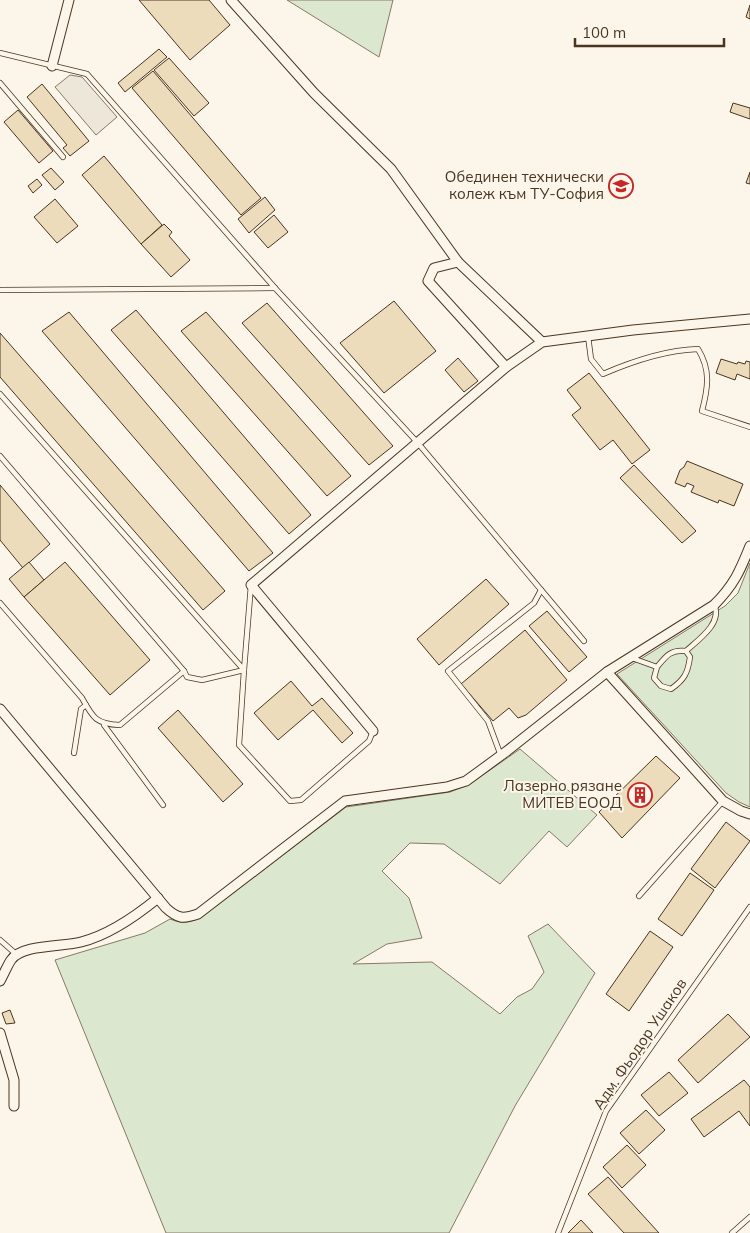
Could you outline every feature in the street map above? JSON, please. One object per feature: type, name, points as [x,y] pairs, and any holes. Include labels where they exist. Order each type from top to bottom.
[{"type":"street","points":[[52,66],[69,0]]},
{"type":"street","points":[[231,0],[314,93],[391,169],[458,262],[542,342]]},
{"type":"street","points":[[458,262],[434,268],[428,281],[506,367]]},
{"type":"street","points":[[373,731],[250,585],[506,367],[542,342],[633,330],[750,319]]},
{"type":"street","points":[[0,709],[166,908],[176,916],[187,918],[198,914],[345,801],[447,787],[466,781],[607,672],[714,605],[728,590],[738,575],[750,546]]},
{"type":"street","points":[[607,672],[723,800],[750,814]]},
{"type":"street","points":[[0,981],[12,958],[24,951],[81,942],[107,932],[143,911],[158,898]]},
{"type":"street","points":[[0,1033],[14,1080],[14,1106]]},
{"type":"lane","points":[[0,53],[87,74],[275,288],[417,442],[584,641]]},
{"type":"lane","points":[[0,83],[63,156]]},
{"type":"lane","points":[[0,290],[275,288]]},
{"type":"lane","points":[[588,336],[591,358],[603,374],[650,357],[680,350],[698,349],[705,360],[708,377],[702,411],[750,427]]},
{"type":"lane","points":[[0,394],[244,670]]},
{"type":"lane","points":[[0,456],[184,671],[187,677],[202,680],[244,670]]},
{"type":"lane","points":[[250,585],[239,745],[290,801],[301,800],[369,741],[373,731]]},
{"type":"lane","points":[[500,756],[488,721],[448,671],[534,603],[541,590]]},
{"type":"lane","points":[[0,603],[82,698],[91,714],[104,725],[163,805]]},
{"type":"lane","points":[[686,651],[714,622],[717,611],[714,605]]},
{"type":"lane","points":[[677,650],[686,651],[690,657],[688,668],[681,682],[671,689],[661,686],[654,678],[657,667],[666,657],[677,650]]},
{"type":"lane","points":[[631,657],[657,667]]},
{"type":"lane","points":[[104,725],[120,725],[184,671]]},
{"type":"lane","points":[[74,753],[81,709],[86,705]]},
{"type":"lane","points":[[639,896],[723,800]]},
{"type":"lane","name":"Адм. Фьодор Ушаков","points":[[558,1233],[606,1111],[750,907]]},
{"type":"lane","points":[[0,940],[17,955]]},
{"type":"lane","points":[[732,1233],[750,1217]]},
{"type":"green space","points":[[287,0],[393,0],[379,57]]},
{"type":"green space","points":[[750,563],[750,807],[726,793],[617,674],[725,606],[738,593]]},
{"type":"green space","points":[[520,749],[597,815],[567,847],[549,831],[500,884],[444,844],[410,843],[382,871],[409,898],[422,938],[387,944],[353,964],[432,962],[500,1014],[517,997],[532,989],[544,972],[528,936],[548,924],[595,973],[515,1106],[449,1233],[166,1233],[55,960],[145,933],[170,919],[185,922],[200,918],[346,807],[450,792],[470,784]]},
{"type":"shaded area","points":[[70,75],[82,77],[117,117],[96,135],[55,87]]},
{"type":"building","points":[[139,0],[209,0],[230,25],[190,60]]},
{"type":"building","points":[[750,5],[750,19],[746,17]]},
{"type":"building","points":[[159,49],[167,57],[125,92],[118,83]]},
{"type":"building","points":[[169,58],[209,103],[194,116],[154,70]]},
{"type":"building","points":[[153,71],[261,198],[241,215],[132,88]]},
{"type":"building","points":[[42,84],[89,141],[70,156],[63,148],[67,145],[27,97]]},
{"type":"building","points":[[733,103],[750,108],[750,119],[730,112]]},
{"type":"building","points":[[18,110],[53,151],[39,163],[4,122]]},
{"type":"building","points":[[104,156],[162,225],[141,244],[82,175]]},
{"type":"building","points":[[51,168],[64,182],[55,190],[42,175]]},
{"type":"building","points":[[750,172],[750,184],[746,183]]},
{"type":"building","points":[[37,179],[42,185],[33,193],[28,186]]},
{"type":"building","points":[[265,197],[275,210],[249,233],[238,219]]},
{"type":"building","points":[[55,199],[78,226],[57,243],[34,217]]},
{"type":"building","points":[[274,215],[288,232],[268,248],[254,232]]},
{"type":"building","points":[[164,224],[172,232],[169,236],[190,260],[171,277],[141,244]]},
{"type":"building","points":[[394,301],[436,351],[384,393],[340,343]]},
{"type":"building","points":[[267,303],[393,446],[369,465],[242,323]]},
{"type":"building","points":[[136,310],[311,515],[289,534],[111,330]]},
{"type":"building","points":[[69,312],[273,553],[249,571],[42,331]]},
{"type":"building","points":[[206,312],[351,476],[327,496],[181,331]]},
{"type":"building","points":[[0,333],[225,591],[203,610],[0,377]]},
{"type":"building","points":[[458,358],[478,381],[464,392],[445,370]]},
{"type":"building","points":[[721,359],[737,364],[738,362],[745,364],[746,361],[750,362],[750,379],[737,374],[735,380],[716,373]]},
{"type":"building","points":[[589,373],[650,450],[632,464],[613,440],[600,450],[572,415],[581,408],[567,390]]},
{"type":"building","points":[[687,461],[743,484],[734,506],[719,500],[718,503],[691,492],[694,486],[687,483],[685,487],[675,483],[680,470]]},
{"type":"building","points":[[634,465],[696,531],[682,543],[620,478]]},
{"type":"building","points":[[0,485],[50,544],[23,568],[0,540]]},
{"type":"building","points":[[29,562],[44,580],[24,597],[9,579]]},
{"type":"building","points":[[65,562],[150,660],[110,695],[24,597]]},
{"type":"building","points":[[486,579],[509,604],[439,665],[417,639]]},
{"type":"building","points":[[547,611],[587,657],[569,672],[529,626]]},
{"type":"building","points":[[525,630],[567,680],[526,715],[518,718],[509,708],[493,721],[461,684]]},
{"type":"building","points":[[291,681],[312,706],[322,698],[353,733],[342,743],[313,710],[278,740],[254,713]]},
{"type":"building","points":[[178,710],[243,784],[223,802],[158,728]]},
{"type":"building","name":"Лазерно рязане МИТЕВ ЕООД","points":[[656,756],[680,778],[622,838],[599,812]]},
{"type":"building","points":[[726,822],[750,841],[715,888],[691,869]]},
{"type":"building","points":[[690,873],[714,890],[682,936],[658,919]]},
{"type":"building","points":[[650,931],[673,947],[629,1011],[606,994]]},
{"type":"building","points":[[10,1010],[15,1023],[6,1024],[2,1013]]},
{"type":"building","points":[[728,1014],[750,1037],[698,1083],[678,1060]]},
{"type":"building","points":[[669,1072],[688,1093],[659,1116],[641,1095]]},
{"type":"building","points":[[744,1080],[750,1087],[750,1126],[739,1111],[704,1137],[691,1119]]},
{"type":"building","points":[[646,1110],[665,1130],[639,1154],[620,1133]]},
{"type":"building","points":[[627,1145],[646,1165],[622,1188],[603,1167]]},
{"type":"building","points":[[608,1177],[659,1233],[624,1233],[588,1194]]},
{"type":"building","points":[[581,1220],[593,1233],[568,1233]]},
{"type":"place","name":"Обединен технически колеж към ТУ-София","points":[[621,186]]},
{"type":"place","name":"Лазерно рязане МИТЕВ ЕООД","points":[[640,795]]}]
